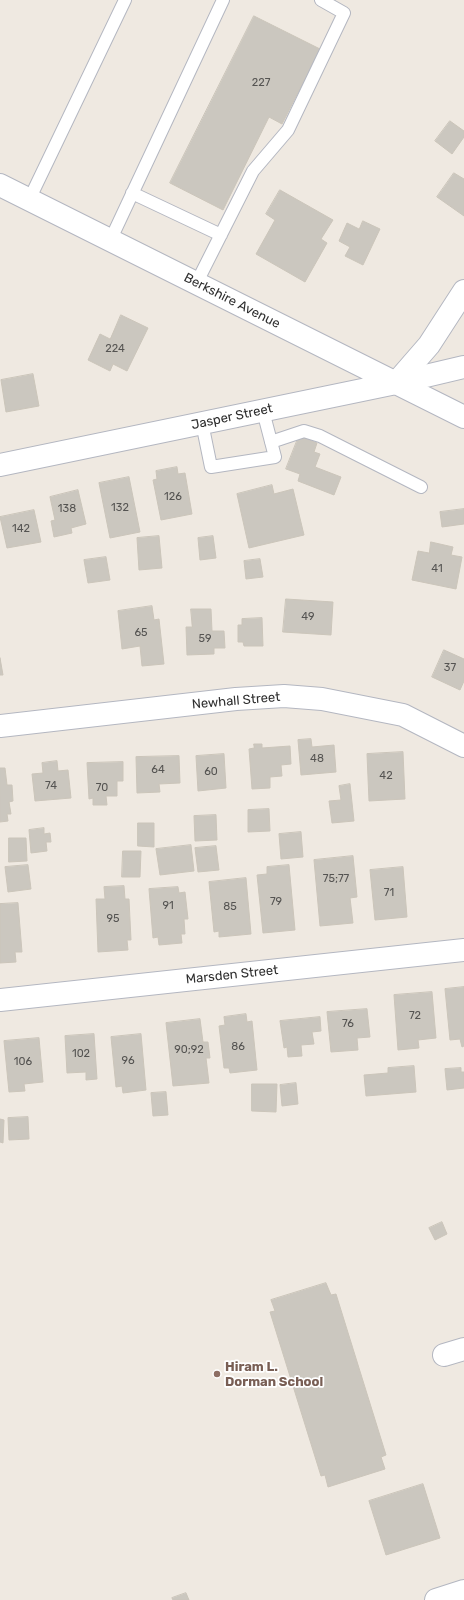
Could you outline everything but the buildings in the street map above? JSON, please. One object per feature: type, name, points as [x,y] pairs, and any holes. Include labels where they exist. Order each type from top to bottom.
[{"type":"street","name":"Berkshire Avenue","points":[[0,185],[464,417]]},
{"type":"street","points":[[396,383],[429,346],[464,291]]},
{"type":"street","name":"Jasper Street","points":[[0,465],[396,383],[464,367]]},
{"type":"street","name":"Newhall Street","points":[[0,726],[236,699],[284,696],[322,699],[404,715],[464,746]]},
{"type":"street","name":"Marsden Street","points":[[0,1000],[464,950]]},
{"type":"street","points":[[436,1600],[464,1591]]},
{"type":"lane","points":[[28,200],[125,0]]},
{"type":"lane","points":[[110,240],[221,0]]},
{"type":"lane","points":[[196,284],[253,171],[288,130],[344,13],[321,0]]},
{"type":"lane","points":[[132,193],[221,236]]},
{"type":"lane","points":[[202,423],[211,467],[275,457],[263,411]]},
{"type":"lane","points":[[271,442],[304,431],[320,436],[421,488]]},
{"type":"place","name":"Hiram L. Dorman School","points":[[217,1374]]}]
